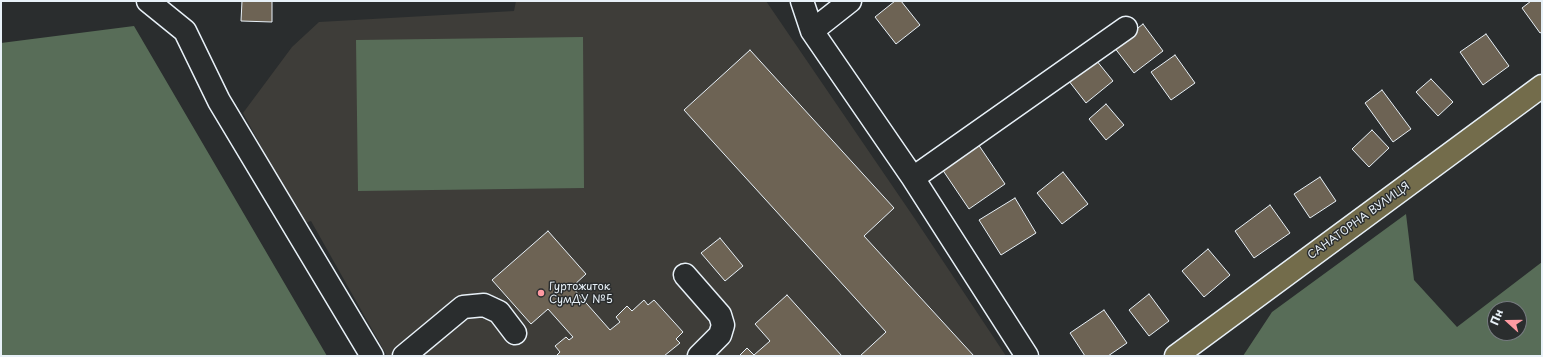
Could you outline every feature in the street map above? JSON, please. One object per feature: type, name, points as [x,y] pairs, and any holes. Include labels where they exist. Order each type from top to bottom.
[{"type":"main road","name":"САНАТОРНА ВУЛИЦЯ","points":[[1176,356],[1542,86]]},
{"type":"street","points":[[148,1],[185,31],[218,101],[372,356]]},
{"type":"street","points":[[802,1],[812,31],[913,178],[1027,356]]},
{"type":"street","points":[[812,31],[850,1]]},
{"type":"street","points":[[913,178],[1126,28]]},
{"type":"street","points":[[685,275],[720,315],[723,325],[720,335],[699,356]]},
{"type":"street","points":[[404,356],[463,307],[484,305],[499,312],[515,333]]},
{"type":"shaded area","points":[[516,1],[766,1],[915,219],[1006,356],[387,356],[311,221],[303,224],[243,113],[292,47],[319,22],[514,11]]},
{"type":"green space","points":[[134,26],[327,356],[1,356],[1,43]]},
{"type":"green space","points":[[583,37],[584,188],[358,191],[356,40]]},
{"type":"green space","points":[[1406,214],[1414,280],[1457,327],[1487,304],[1487,341],[1527,341],[1527,301],[1491,301],[1542,262],[1542,356],[1243,356],[1272,312]]},
{"type":"building","points":[[242,1],[272,1],[272,22],[241,21]]},
{"type":"building","points":[[895,1],[901,1],[920,25],[896,44],[875,17]]},
{"type":"building","points":[[1531,1],[1542,1],[1542,32],[1540,33],[1522,8]]},
{"type":"building","points":[[1143,24],[1163,51],[1134,73],[1114,47]]},
{"type":"building","points":[[1486,34],[1509,66],[1483,85],[1460,52]]},
{"type":"building","points":[[750,50],[894,208],[864,236],[974,356],[860,356],[886,332],[684,110]]},
{"type":"building","points":[[1092,55],[1113,81],[1086,103],[1065,76]]},
{"type":"building","points":[[1175,55],[1195,83],[1171,100],[1151,72]]},
{"type":"building","points":[[1431,79],[1453,102],[1438,116],[1416,92]]},
{"type":"building","points":[[1382,90],[1411,129],[1393,142],[1365,103]]},
{"type":"building","points":[[1106,104],[1124,125],[1106,140],[1089,119]]},
{"type":"building","points":[[1372,130],[1389,148],[1369,167],[1352,149]]},
{"type":"building","points":[[978,144],[1005,184],[969,209],[942,169]]},
{"type":"building","points":[[1063,172],[1088,204],[1062,224],[1037,193]]},
{"type":"building","points":[[1320,177],[1336,201],[1310,218],[1294,194]]},
{"type":"building","points":[[1015,198],[1036,233],[1001,255],[979,220]]},
{"type":"building","points":[[1270,205],[1290,233],[1254,258],[1235,231]]},
{"type":"building","name":"Гуртожиток СумДУ №5","points":[[548,231],[586,274],[572,287],[610,330],[620,322],[616,317],[627,306],[632,311],[644,300],[648,305],[654,300],[683,332],[676,339],[680,343],[664,356],[556,356],[560,352],[555,346],[566,337],[569,340],[573,337],[548,309],[531,324],[492,280]]},
{"type":"building","points":[[720,238],[743,266],[725,281],[701,253]]},
{"type":"building","points":[[1208,249],[1230,275],[1204,297],[1182,271]]},
{"type":"building","points":[[1149,294],[1169,321],[1149,336],[1129,310]]},
{"type":"building","points":[[787,295],[842,356],[739,356],[747,348],[754,355],[770,341],[755,324]]},
{"type":"building","points":[[1104,310],[1127,343],[1108,356],[1085,356],[1070,333]]},
{"type":"place","name":"Гуртожиток СумДУ №5","points":[[541,293]]}]
